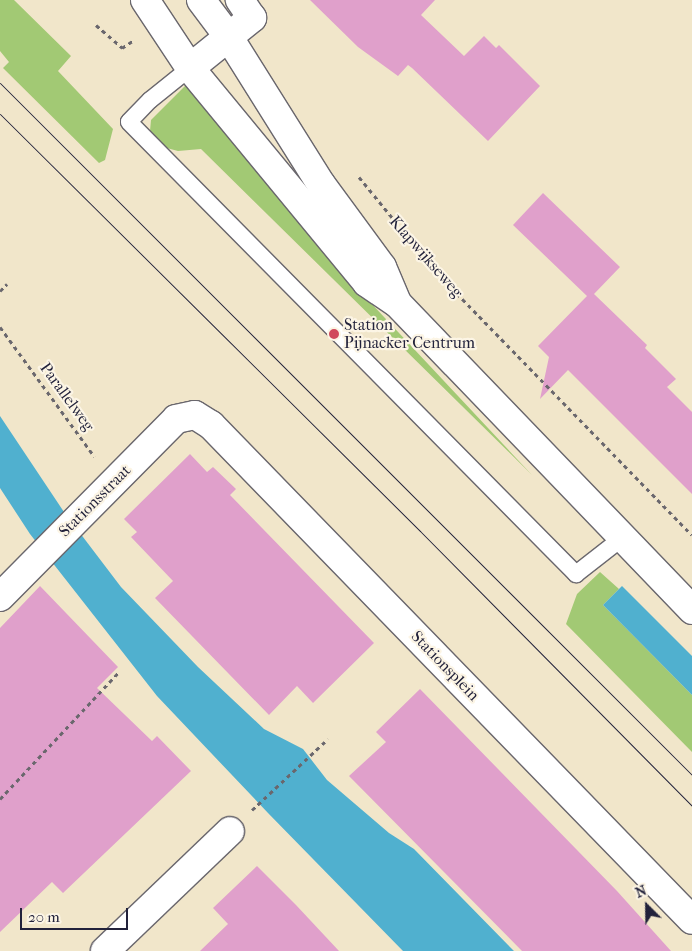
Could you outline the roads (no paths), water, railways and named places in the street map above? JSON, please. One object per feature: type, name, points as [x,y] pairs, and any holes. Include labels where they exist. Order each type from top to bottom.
[{"type":"street","points":[[145,0],[190,68],[367,283],[397,303],[497,404],[692,610]]},
{"type":"street","points":[[201,0],[228,36],[320,184],[382,267],[397,303]]},
{"type":"street","points":[[190,68],[228,36],[246,9]]},
{"type":"street","name":"Stationsstraat","points":[[0,596],[176,419],[195,415]]},
{"type":"street","name":"Stationsplein","points":[[195,415],[211,425],[692,920]]},
{"type":"street","points":[[111,949],[230,831]]},
{"type":"lane","points":[[190,68],[150,100],[129,122],[576,574],[622,538]]},
{"type":"water","points":[[0,416],[64,512],[121,587],[198,667],[264,729],[303,749],[327,780],[389,833],[414,849],[514,951],[403,951],[268,813],[157,696],[30,534],[0,488]]},
{"type":"water","points":[[622,586],[692,656],[692,695],[603,605]]},
{"type":"tram line","points":[[0,83],[692,775]]},
{"type":"tram line","points":[[0,114],[420,531],[692,806]]},
{"type":"place","name":"Station Pijnacker Centrum","points":[[334,334]]}]
